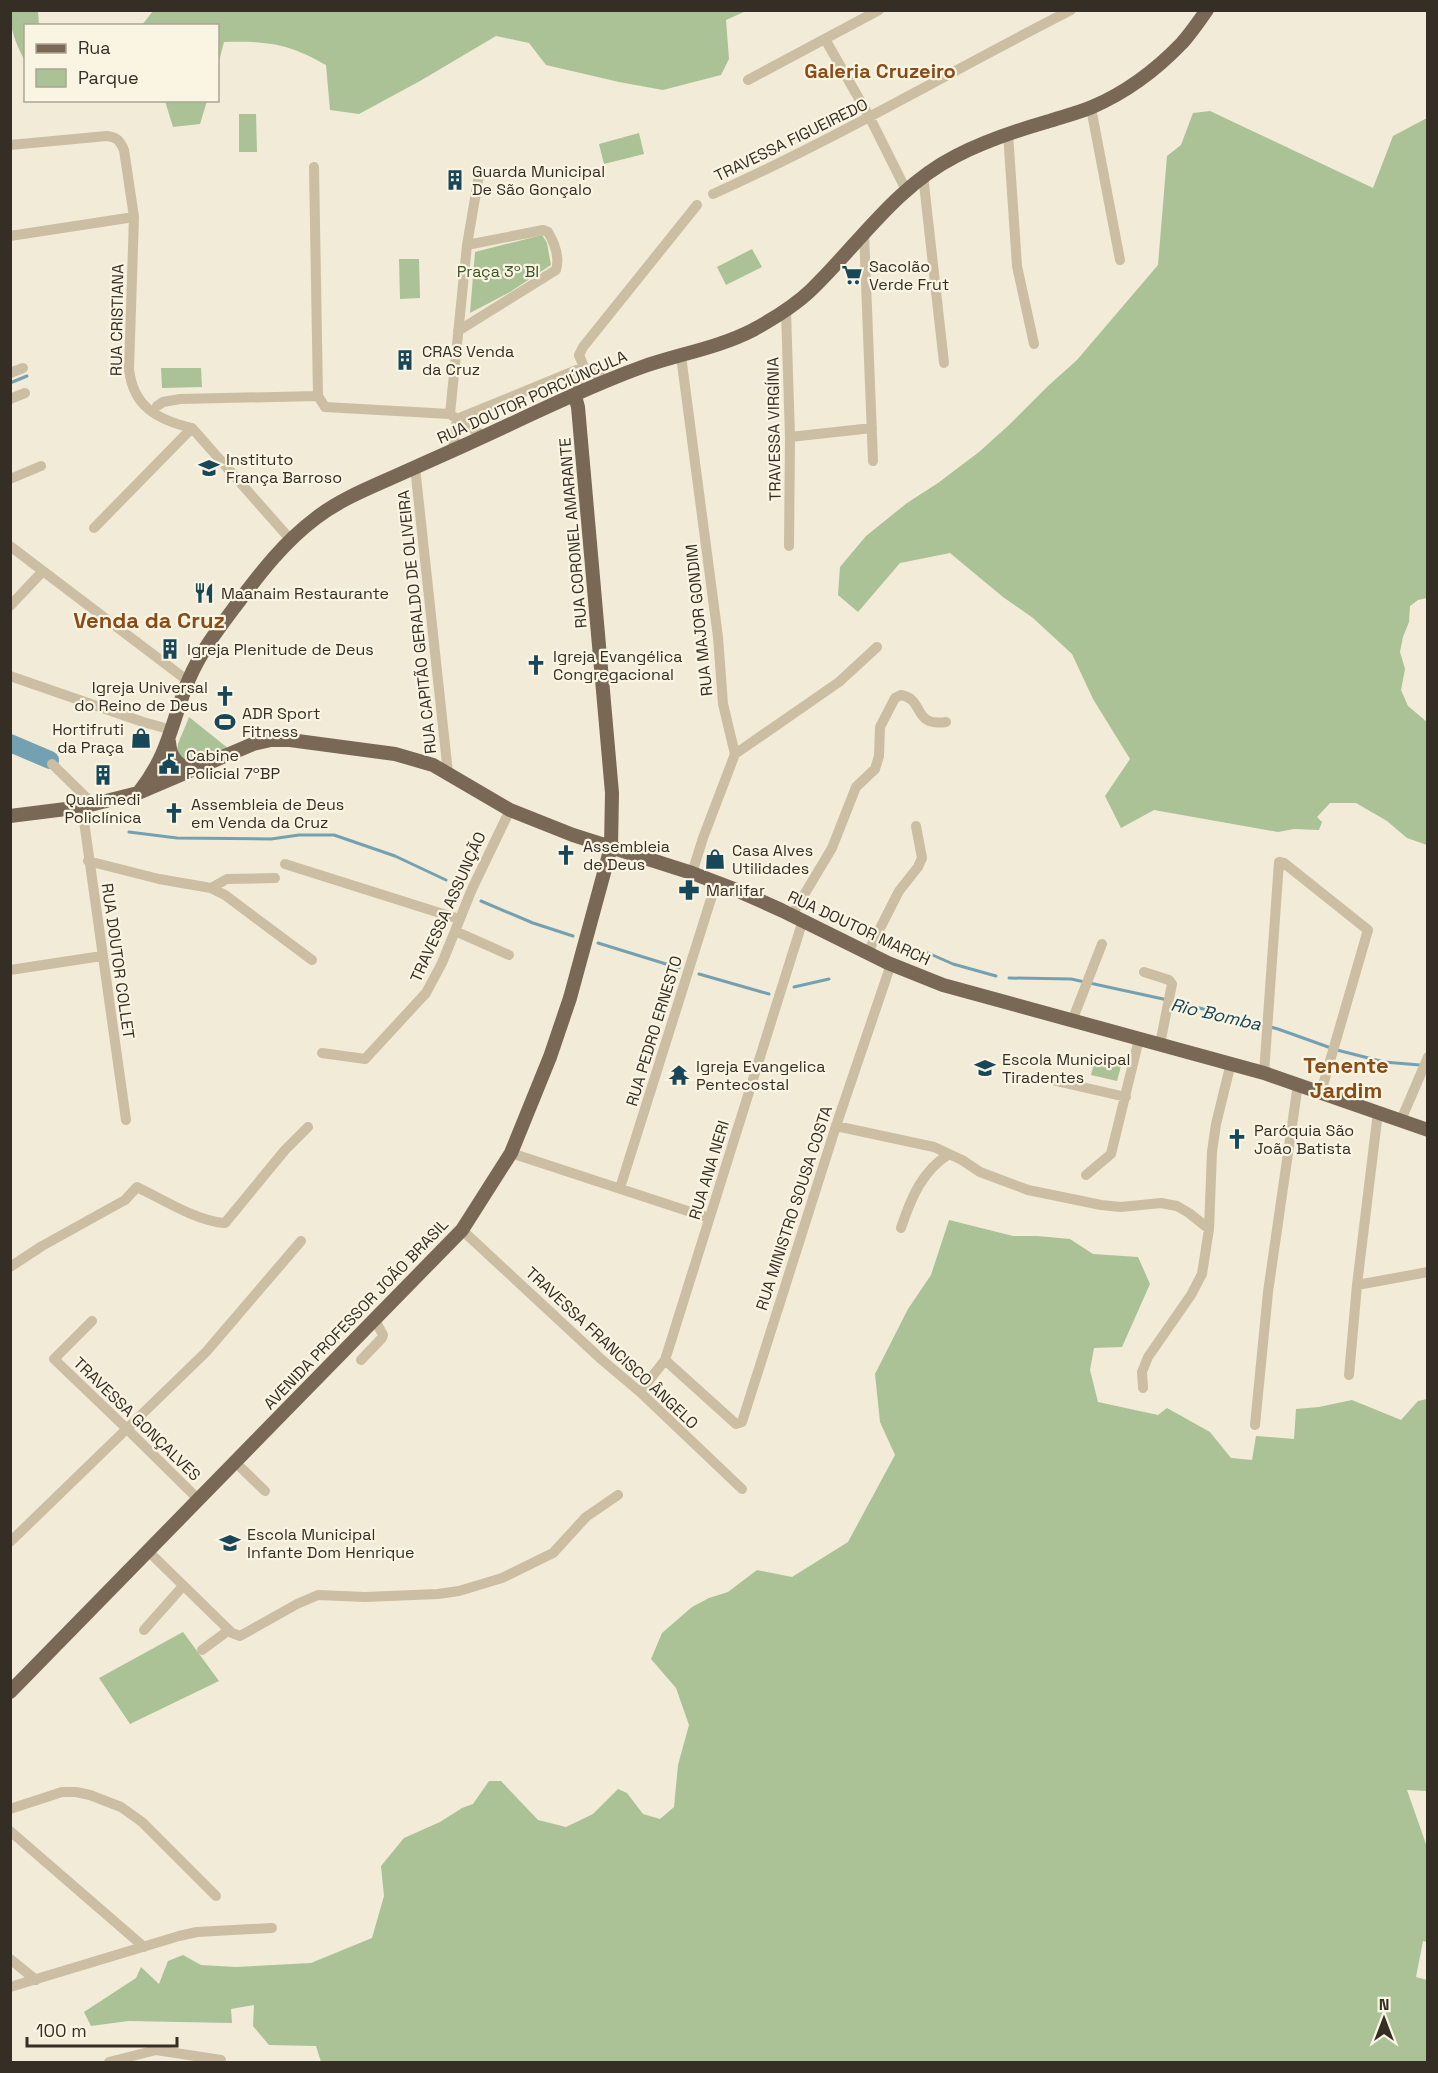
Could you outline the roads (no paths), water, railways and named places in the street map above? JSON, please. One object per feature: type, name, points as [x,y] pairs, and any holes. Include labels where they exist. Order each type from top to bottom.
[{"type":"main road","name":"RUA DOUTOR PORCIÚNCULA","points":[[138,793],[157,767],[188,681],[213,635],[264,568],[290,539],[332,506],[606,380],[649,364],[717,345],[751,331],[786,311],[810,291],[864,232],[923,175],[954,157],[1008,133],[1091,108],[1121,92],[1182,43],[1207,10]]},
{"type":"main road","name":"RUA CORONEL AMARANTE","points":[[575,396],[584,471],[612,793],[611,847]]},
{"type":"main road","points":[[170,736],[174,758],[184,767],[193,770]]},
{"type":"main road","name":"RUA DOUTOR MARCH","points":[[10,816],[88,806],[138,793],[253,744],[271,740],[290,740],[395,754],[433,765],[510,810],[573,835],[692,873],[797,918],[888,963],[969,993],[1232,1063],[1428,1130]]},
{"type":"main road","name":"AVENIDA PROFESSOR JOÃO BRASIL","points":[[13,1681],[34,1669],[462,1230],[511,1153],[550,1057],[567,1008],[611,847]]},
{"type":"street","points":[[748,80],[879,10]]},
{"type":"street","name":"TRAVESSA FIGUEIREDO","points":[[713,194],[770,169],[870,118],[1071,10]]},
{"type":"street","points":[[825,39],[870,118],[906,190]]},
{"type":"street","points":[[1091,108],[1120,260]]},
{"type":"street","points":[[1008,133],[1017,266],[1034,344]]},
{"type":"street","name":"RUA CRISTIANA","points":[[10,145],[115,137],[120,142],[124,150],[134,217],[130,382],[137,398],[154,415],[192,428]]},
{"type":"street","points":[[314,167],[318,396],[325,407],[454,416],[584,367]]},
{"type":"street","points":[[453,450],[458,331],[467,245],[479,175]]},
{"type":"street","points":[[923,175],[944,363]]},
{"type":"street","points":[[606,380],[584,367],[579,355],[583,347],[697,205]]},
{"type":"street","points":[[10,236],[134,217]]},
{"type":"street","points":[[458,331],[556,270],[557,265],[555,244],[548,232],[467,245]]},
{"type":"street","points":[[864,232],[873,461]]},
{"type":"street","name":"TRAVESSA VIRGÍNIA","points":[[786,311],[790,437],[789,546]]},
{"type":"street","name":"RUA MAJOR GONDIM","points":[[681,356],[717,637],[723,704],[735,754]]},
{"type":"street","points":[[575,396],[584,367]]},
{"type":"street","points":[[10,373],[23,368]]},
{"type":"street","points":[[10,399],[25,393]]},
{"type":"street","points":[[157,406],[163,402],[180,399],[318,396]]},
{"type":"street","points":[[454,416],[484,436]]},
{"type":"street","points":[[94,528],[192,428],[290,539]]},
{"type":"street","points":[[790,437],[872,428]]},
{"type":"street","points":[[10,479],[41,466]]},
{"type":"street","name":"RUA CAPITÃO GERALDO DE OLIVEIRA","points":[[415,467],[448,773]]},
{"type":"street","points":[[10,546],[188,681]]},
{"type":"street","points":[[10,606],[43,572]]},
{"type":"street","points":[[692,873],[735,754],[839,682],[877,647]]},
{"type":"street","points":[[10,676],[143,722],[170,736]]},
{"type":"street","name":"RUA ANA NERI","points":[[640,1392],[665,1360],[797,918],[832,848],[856,787],[875,769],[879,756],[880,727],[888,709],[895,698],[905,695],[924,719],[929,722],[946,722]]},
{"type":"street","points":[[52,764],[88,806]]},
{"type":"street","name":"RUA DOUTOR COLLET","points":[[88,806],[88,861],[126,1120]]},
{"type":"street","name":"TRAVESSA ASSUNÇÃO","points":[[322,1053],[365,1059],[426,993],[442,963],[459,919],[510,810]]},
{"type":"street","points":[[868,952],[899,891],[922,858],[916,826]]},
{"type":"street","points":[[88,861],[159,879],[211,888],[225,894],[312,960]]},
{"type":"street","points":[[1264,1073],[1279,862],[1284,863],[1368,930],[1321,1092]]},
{"type":"street","points":[[285,864],[459,919]]},
{"type":"street","points":[[211,888],[227,879],[275,878]]},
{"type":"street","name":"RUA PEDRO ERNESTO","points":[[620,1188],[716,883]]},
{"type":"street","points":[[455,931],[509,955]]},
{"type":"street","points":[[1072,1021],[1102,945]]},
{"type":"street","points":[[10,970],[102,956]]},
{"type":"street","name":"RUA MINISTRO SOUSA COSTA","points":[[665,1360],[736,1425],[742,1422],[888,970],[888,963]]},
{"type":"street","points":[[1144,972],[1169,980],[1171,989],[1160,1044]]},
{"type":"street","points":[[1086,1175],[1111,1154],[1139,1038]]},
{"type":"street","points":[[1143,1388],[1142,1371],[1148,1357],[1199,1283],[1202,1274],[1209,1229],[1212,1152],[1216,1124],[1232,1063]]},
{"type":"street","points":[[1401,1120],[1425,1063]]},
{"type":"street","points":[[1056,1081],[1126,1097]]},
{"type":"street","points":[[1255,1425],[1268,1292],[1298,1084]]},
{"type":"street","points":[[1349,1375],[1357,1285],[1378,1112]]},
{"type":"street","points":[[836,1126],[934,1148],[950,1154],[980,1172],[1028,1190],[1101,1205],[1121,1207],[1161,1203],[1177,1206],[1209,1229]]},
{"type":"street","points":[[10,1267],[42,1246],[125,1200],[137,1187],[202,1217],[225,1222],[285,1150],[308,1127]]},
{"type":"street","points":[[511,1153],[709,1218]]},
{"type":"street","points":[[901,1228],[921,1181],[937,1162],[950,1154]]},
{"type":"street","name":"TRAVESSA FRANCISCO ÂNGELO","points":[[462,1230],[601,1359],[640,1392],[742,1489]]},
{"type":"street","points":[[10,1542],[206,1352],[301,1241]]},
{"type":"street","points":[[1357,1285],[1428,1272]]},
{"type":"street","points":[[361,1360],[382,1338],[383,1335],[375,1320]]},
{"type":"street","name":"TRAVESSA GONÇALVES","points":[[92,1321],[54,1359],[198,1500]]},
{"type":"street","points":[[235,1462],[265,1491]]},
{"type":"street","points":[[149,1552],[229,1630],[240,1636],[297,1604],[318,1595],[365,1597],[438,1594],[459,1591],[502,1578],[553,1553],[586,1517],[618,1495]]},
{"type":"street","points":[[144,1630],[183,1586]]},
{"type":"street","points":[[202,1650],[229,1630]]},
{"type":"street","points":[[10,1809],[62,1792],[90,1795],[121,1807],[142,1822],[216,1896]]},
{"type":"street","points":[[10,1831],[144,1947]]},
{"type":"street","points":[[10,1987],[197,1932],[272,1928]]},
{"type":"street","points":[[10,1959],[36,1980]]},
{"type":"street","points":[[109,2062],[156,2050],[221,2060]]},
{"type":"waterway","points":[[10,383],[27,376]]},
{"type":"waterway","name":"Rio Bomba","points":[[10,743],[50,760]]},
{"type":"waterway","name":"Rio Bomba","points":[[129,832],[177,838],[271,839],[299,835],[334,835],[395,856],[446,880]]},
{"type":"waterway","name":"Rio Bomba","points":[[481,901],[533,923],[573,936]]},
{"type":"waterway","name":"Rio Bomba","points":[[598,943],[679,968]]},
{"type":"waterway","name":"Rio Bomba","points":[[928,953],[953,964],[996,976]]},
{"type":"waterway","name":"Rio Bomba","points":[[699,974],[769,994]]},
{"type":"waterway","name":"Rio Bomba","points":[[1009,978],[1071,979],[1177,1002],[1278,1029],[1331,1048]]},
{"type":"waterway","name":"Rio Bomba","points":[[794,987],[829,979]]},
{"type":"waterway","name":"Rio Bomba","points":[[1337,1050],[1384,1062],[1420,1065]]},
{"type":"place","name":"Guarda Municipal De São Gonçalo","points":[[455,180]]},
{"type":"place","name":"Sacolão Verde Frut","points":[[852,275]]},
{"type":"place","name":"CRAS Venda da Cruz","points":[[405,360]]},
{"type":"place","name":"Instituto França Barroso","points":[[209,468]]},
{"type":"place","name":"Maanaim Restaurante","points":[[204,593]]},
{"type":"place","name":"Igreja Plenitude de Deus","points":[[170,649]]},
{"type":"place","name":"Igreja Evangélica Congregacional","points":[[536,665]]},
{"type":"place","name":"Igreja Universal do Reino de Deus","points":[[225,696]]},
{"type":"place","name":"ADR Sport Fitness","points":[[225,722]]},
{"type":"place","name":"Hortifruti da Praça","points":[[141,738]]},
{"type":"place","name":"Cabine Policial 7ºBP","points":[[169,764]]},
{"type":"place","name":"Qualimedi Policlínica","points":[[103,775]]},
{"type":"place","name":"Assembleia de Deus em Venda da Cruz","points":[[174,813]]},
{"type":"place","name":"Assembleia de Deus","points":[[566,855]]},
{"type":"place","name":"Casa Alves Utilidades","points":[[715,859]]},
{"type":"place","name":"Marlifar","points":[[689,890]]},
{"type":"place","name":"Escola Municipal Tiradentes","points":[[985,1068]]},
{"type":"place","name":"Igreja Evangelica Pentecostal","points":[[679,1075]]},
{"type":"place","name":"Paróquia São João Batista","points":[[1237,1139]]},
{"type":"place","name":"Escola Municipal Infante Dom Henrique","points":[[230,1543]]},
{"type":"district","name":"Galeria Cruzeiro","points":[[880,71]]},
{"type":"district","name":"Venda da Cruz","points":[[149,620]]},
{"type":"district","name":"Tenente Jardim","points":[[1346,1078]]},
{"type":"park label","name":"Praça 3º BI","points":[[498,271]]}]
